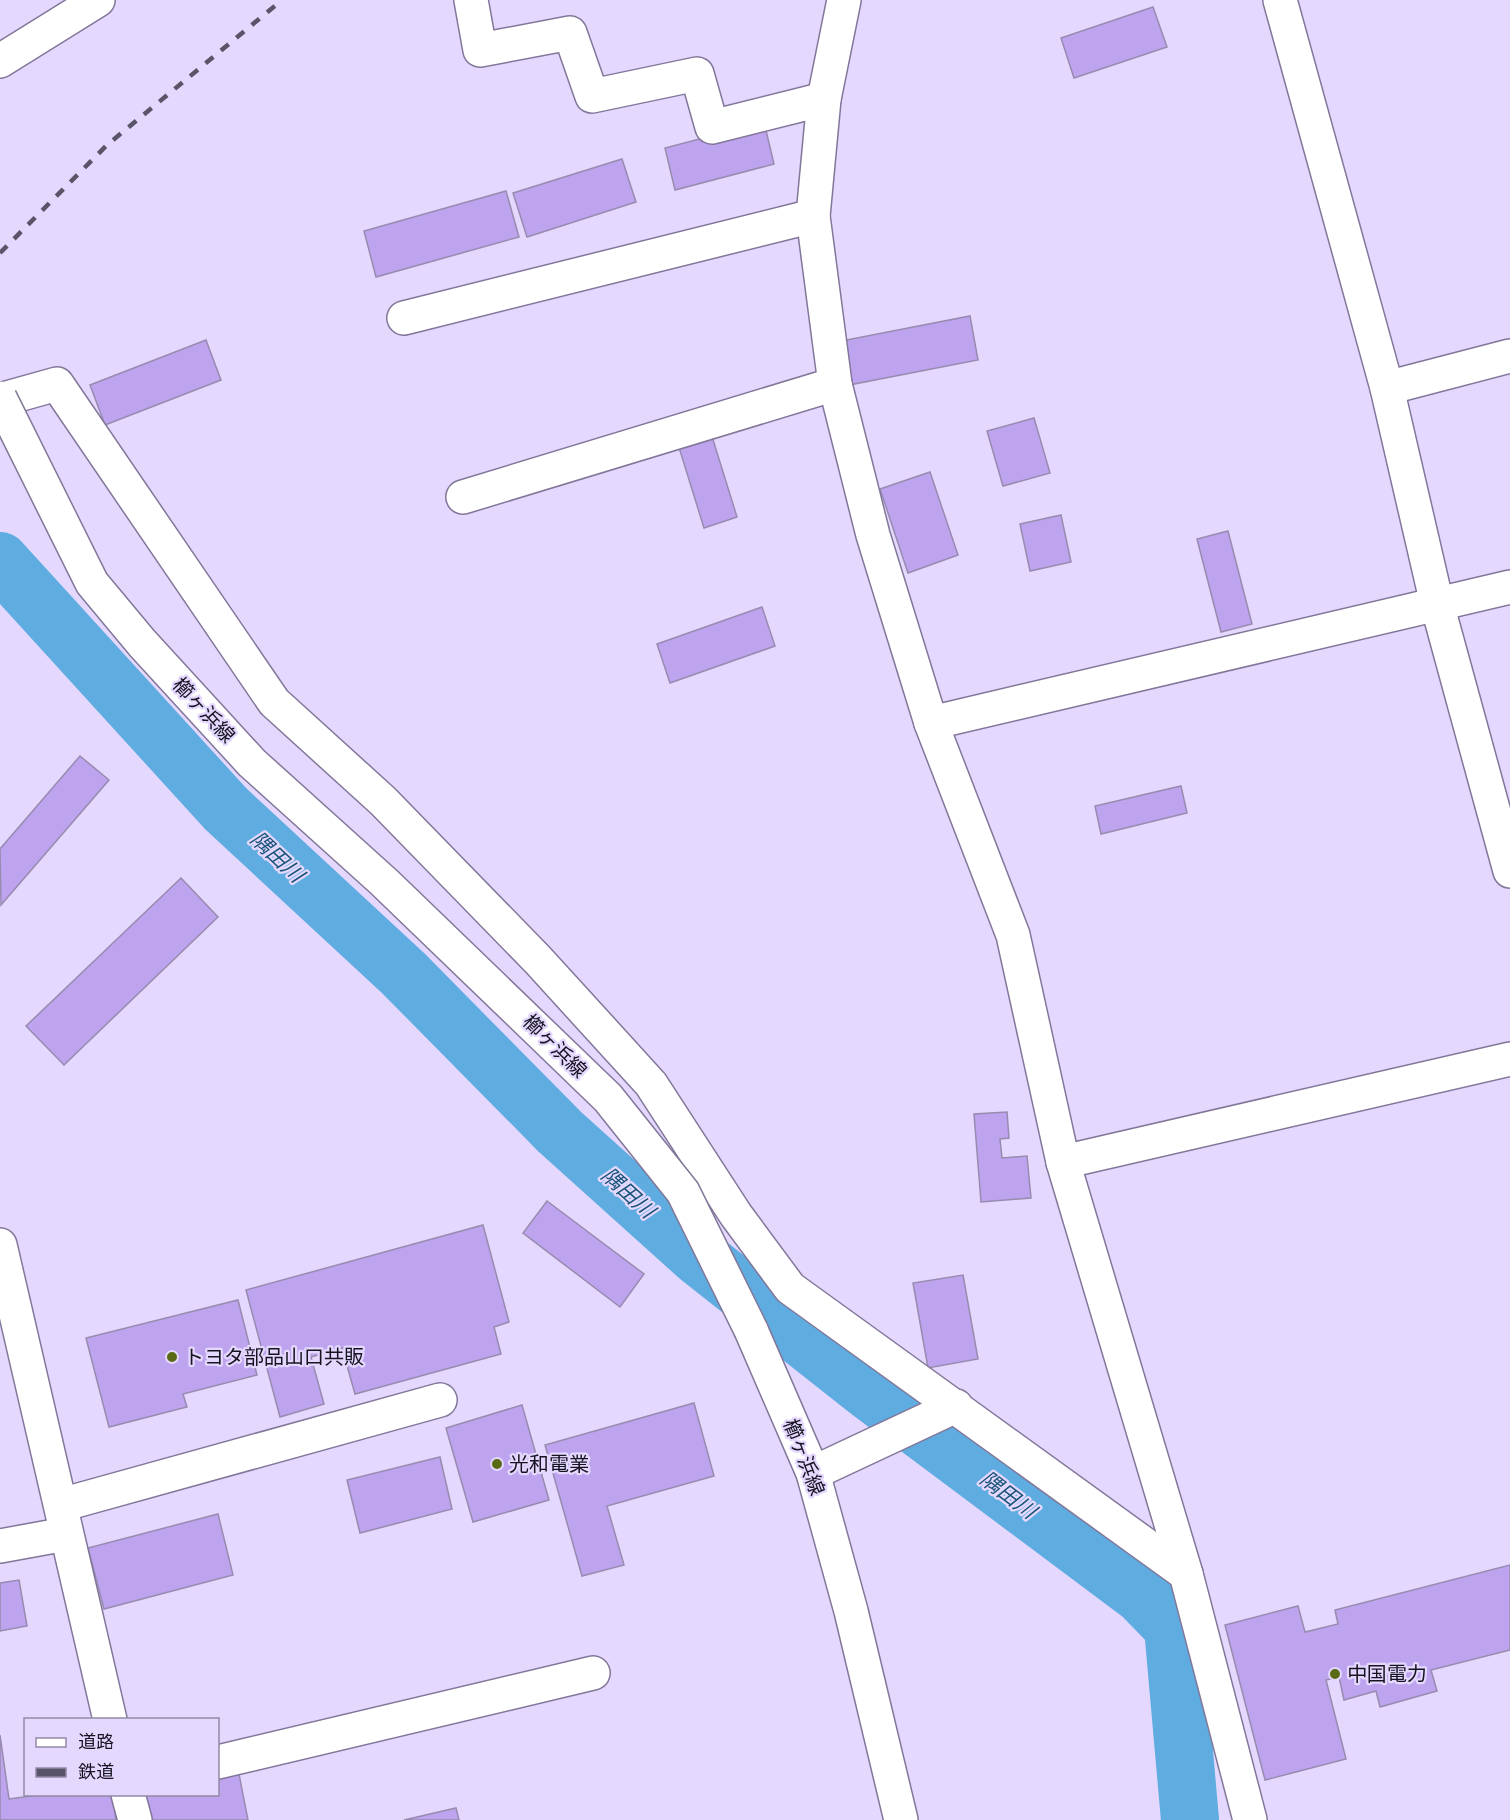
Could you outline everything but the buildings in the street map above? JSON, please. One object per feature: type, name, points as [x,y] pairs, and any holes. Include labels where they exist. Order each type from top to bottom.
[{"type":"street","points":[[0,61],[98,0]]},
{"type":"street","points":[[471,0],[480,50],[570,33],[592,96],[697,74],[712,127],[824,99]]},
{"type":"street","points":[[844,0],[824,99],[813,216],[835,384],[873,535],[931,723],[1012,935],[1063,1162],[1186,1574],[1250,1820]]},
{"type":"street","points":[[1280,0],[1387,388],[1437,604],[1510,871]]},
{"type":"street","points":[[404,318],[813,216]]},
{"type":"street","points":[[1387,388],[1510,356]]},
{"type":"street","points":[[0,399],[57,384],[274,702],[383,801],[538,960],[651,1083],[736,1215],[790,1288],[1186,1574]]},
{"type":"street","points":[[464,496],[835,384]]},
{"type":"street","name":"櫛ヶ浜線","points":[[0,399],[92,583],[142,644],[252,763],[384,882],[608,1098],[683,1192],[751,1330],[813,1473],[851,1611],[901,1820]]},
{"type":"street","points":[[931,723],[1510,587]]},
{"type":"street","points":[[1063,1162],[1510,1059]]},
{"type":"street","points":[[0,1245],[110,1718]]},
{"type":"street","points":[[0,1546],[64,1520],[440,1400]]},
{"type":"street","points":[[813,1473],[956,1406]]},
{"type":"street","points":[[219,1762],[592,1673]]},
{"type":"street","points":[[129,1796],[135,1820]]},
{"type":"waterway","name":"隅田川","points":[[0,561],[226,809],[403,973],[560,1132],[699,1257],[869,1391],[1142,1595],[1173,1627],[1190,1820]]},
{"type":"railway","points":[[0,253],[107,145],[282,0]]},
{"type":"place","name":"トヨタ部品山口共販","points":[[172,1357]]},
{"type":"place","name":"光和電業","points":[[497,1464]]},
{"type":"place","name":"中国電力","points":[[1335,1674]]}]
